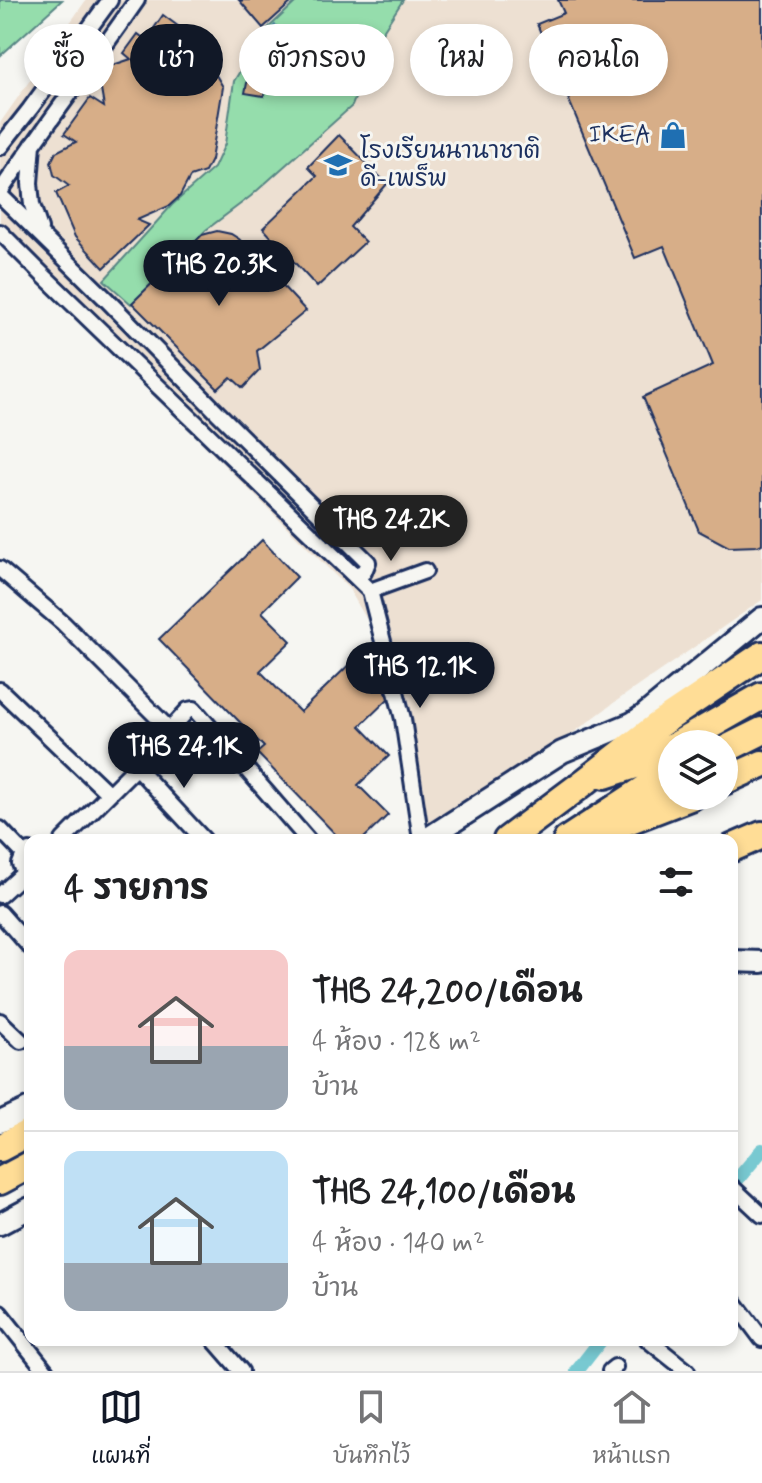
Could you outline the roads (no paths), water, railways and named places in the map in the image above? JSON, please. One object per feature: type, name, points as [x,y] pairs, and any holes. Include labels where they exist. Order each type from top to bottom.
[{"type":"highway","points":[[515,834],[658,725],[762,655]]},
{"type":"highway","points":[[702,730],[762,696]]},
{"type":"highway","points":[[738,743],[762,731]]},
{"type":"highway","points":[[586,781],[658,755]]},
{"type":"highway","points":[[738,775],[762,764]]},
{"type":"highway","points":[[576,834],[658,783]]},
{"type":"highway","points":[[594,834],[658,810]]},
{"type":"highway","points":[[738,845],[762,835]]},
{"type":"highway","points":[[0,1148],[9,1120]]},
{"type":"highway","points":[[0,1181],[24,1168]]},
{"type":"main road","points":[[432,834],[562,752],[632,723],[762,618]]},
{"type":"main road","points":[[738,961],[762,962]]},
{"type":"main road","points":[[0,1224],[24,1211]]},
{"type":"street","points":[[0,147],[110,0]]},
{"type":"street","points":[[137,0],[33,143],[0,194],[368,562],[364,572],[354,575]]},
{"type":"street","points":[[0,126],[30,109]]},
{"type":"street","points":[[33,143],[30,183],[32,205],[41,234]]},
{"type":"street","points":[[0,232],[370,591],[403,719],[422,834]]},
{"type":"street","points":[[0,569],[63,623],[169,729]]},
{"type":"street","points":[[370,591],[425,571]]},
{"type":"street","points":[[0,690],[109,794]]},
{"type":"street","points":[[69,834],[188,710],[194,709],[303,834]]},
{"type":"street","points":[[136,767],[198,834]]},
{"type":"street","points":[[0,829],[24,850]]},
{"type":"street","points":[[0,895],[24,877]]},
{"type":"street","points":[[0,913],[24,940]]},
{"type":"street","points":[[0,1021],[21,1041]]},
{"type":"street","points":[[738,1193],[762,1215]]},
{"type":"street","points":[[738,1307],[762,1339]]},
{"type":"street","points":[[0,1313],[24,1343]]},
{"type":"street","points":[[26,1346],[46,1371]]},
{"type":"street","points":[[219,1346],[241,1371]]},
{"type":"street","points":[[656,1346],[687,1371]]},
{"type":"waterway","points":[[738,1179],[762,1150]]},
{"type":"waterway","points":[[577,1371],[596,1346]]},
{"type":"place","name":"IKEA","points":[[673,135]]},
{"type":"place","name":"โรงเรียนนานาชาติ ดี-เพร็พ","points":[[338,165]]}]
